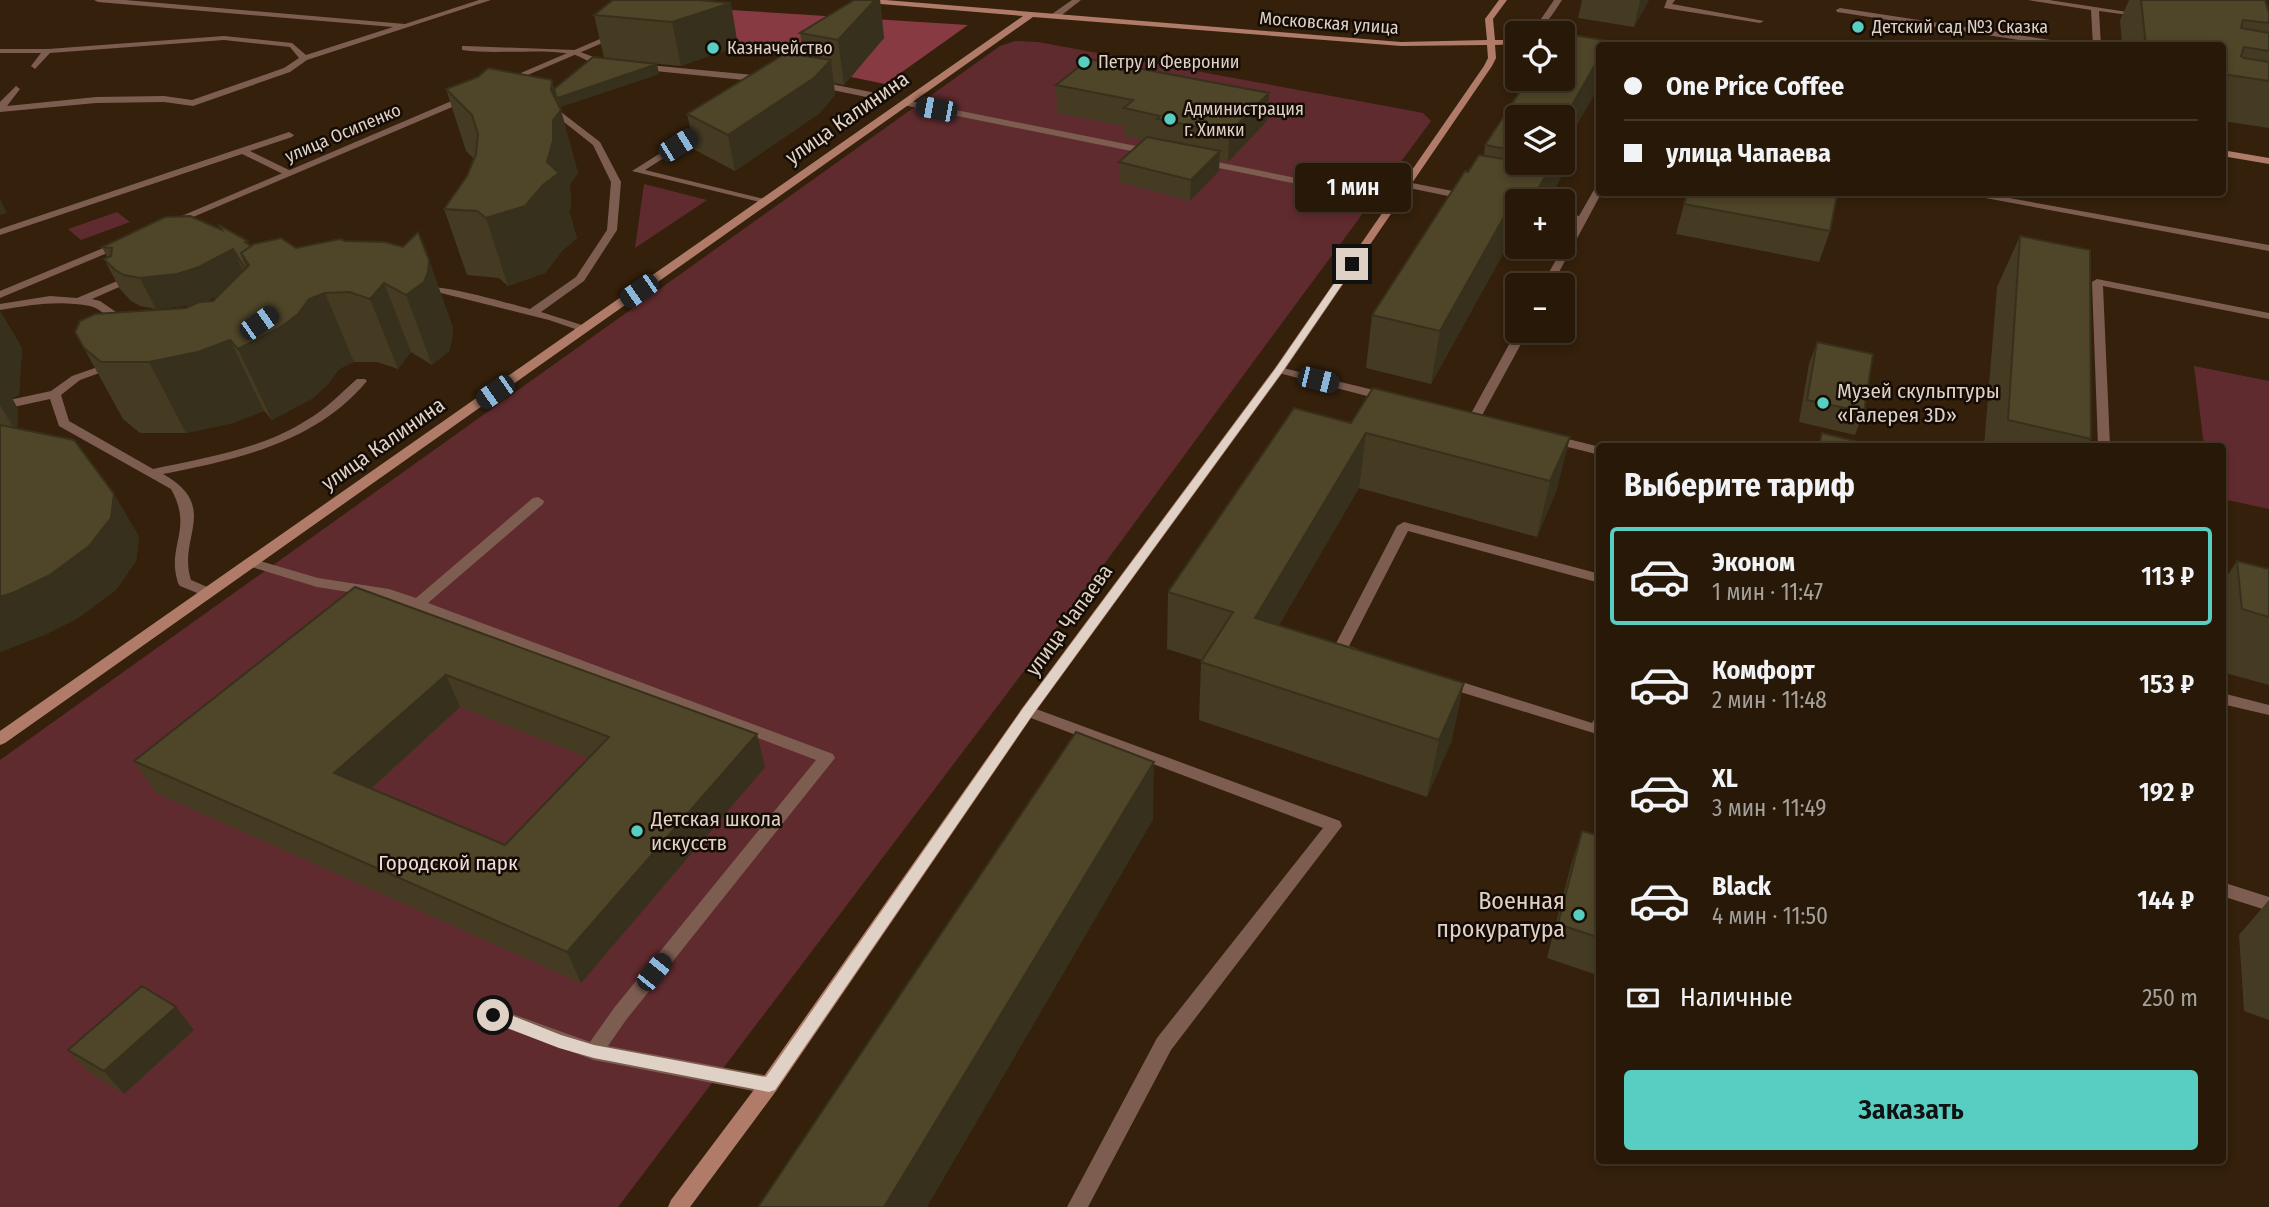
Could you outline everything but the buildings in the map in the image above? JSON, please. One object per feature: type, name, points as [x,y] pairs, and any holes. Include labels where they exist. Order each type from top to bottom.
[{"type":"street","points":[[98,0],[405,26]]},
{"type":"street","points":[[0,109],[96,100],[164,99],[193,103],[287,70],[304,58],[487,0]]},
{"type":"street","points":[[857,0],[1031,14]]},
{"type":"street","points":[[1055,16],[1077,0]]},
{"type":"street","points":[[1492,58],[1489,19],[1503,0]]},
{"type":"street","points":[[1544,21],[1558,0]]},
{"type":"street","points":[[1671,0],[1667,6],[1760,21]]},
{"type":"street","points":[[2032,0],[2148,16]]},
{"type":"street","points":[[2095,9],[2097,42]]},
{"type":"street","points":[[1840,10],[2051,42]]},
{"type":"street","name":"Московская улица","points":[[1031,14],[1401,44],[1505,42]]},
{"type":"street","name":"улица Калинина","points":[[0,739],[1031,14]]},
{"type":"street","points":[[506,91],[493,87],[633,28]]},
{"type":"street","points":[[0,51],[48,51],[224,38],[292,44],[304,58]]},
{"type":"street","points":[[465,48],[575,52],[598,63],[769,79]]},
{"type":"street","name":"улица Чапаева","points":[[678,1207],[769,1085],[1028,710],[1279,370],[1492,58],[1505,49]]},
{"type":"street","points":[[35,66],[48,51]]},
{"type":"street","points":[[808,83],[876,96]]},
{"type":"street","points":[[0,109],[16,89]]},
{"type":"street","name":"улица Осипенко","points":[[163,226],[481,92]]},
{"type":"street","points":[[532,313],[580,279],[612,230],[616,182],[597,144],[546,104],[533,100]]},
{"type":"street","points":[[906,103],[1167,155]]},
{"type":"street","points":[[715,122],[637,172],[765,202]]},
{"type":"street","points":[[0,232],[289,135]]},
{"type":"street","points":[[243,151],[288,173]]},
{"type":"street","points":[[2226,154],[2268,162]]},
{"type":"street","points":[[1192,160],[1395,201]]},
{"type":"street","points":[[1406,185],[1482,200]]},
{"type":"street","points":[[1553,273],[1596,195]]},
{"type":"street","points":[[1979,196],[2269,248]]},
{"type":"street","points":[[1575,219],[1582,220]]},
{"type":"street","points":[[0,295],[125,242]]},
{"type":"street","points":[[79,302],[122,282]]},
{"type":"street","points":[[2104,443],[2097,282],[2269,316]]},
{"type":"street","points":[[412,289],[437,289],[584,329]]},
{"type":"street","points":[[0,307],[50,299],[96,303],[137,331]]},
{"type":"street","points":[[1474,419],[1515,343]]},
{"type":"street","points":[[0,406],[55,394],[76,378],[110,362],[127,363]]},
{"type":"street","points":[[1279,370],[1400,400]]},
{"type":"street","points":[[152,473],[230,456],[284,436],[328,412],[361,381]]},
{"type":"street","points":[[55,394],[63,423],[176,486],[188,503],[190,522],[179,569],[185,583],[207,592]]},
{"type":"street","points":[[1537,435],[1596,450]]},
{"type":"street","points":[[418,604],[538,501]]},
{"type":"street","points":[[1366,657],[1340,649],[1404,526],[1596,578]]},
{"type":"street","points":[[250,562],[317,582],[388,594],[418,604],[827,758],[620,1014],[594,1052]]},
{"type":"street","points":[[1430,677],[1596,730]]},
{"type":"street","points":[[2226,699],[2269,710]]},
{"type":"street","points":[[1028,710],[1334,826],[1164,1044],[1077,1207]]},
{"type":"street","points":[[2226,890],[2269,904]]},
{"type":"street","points":[[493,1015],[594,1052],[769,1085]]},
{"type":"green space","name":"Городской парк","points":[[1015,41],[1038,42],[1413,111],[1423,113],[1431,121],[1071,609],[618,1207],[0,1207],[0,760],[1000,46]]},
{"type":"green space","points":[[644,184],[707,200],[635,248]]},
{"type":"green space","points":[[117,212],[130,222],[81,240],[68,229]]},
{"type":"green space","points":[[2194,366],[2269,381],[2269,509],[2226,500],[2226,443],[2204,443]]},
{"type":"shaded area","points":[[699,8],[968,25],[885,84],[851,77],[867,57],[630,37]]},
{"type":"place","name":"Детский сад №3 Сказка","points":[[1858,27]]},
{"type":"place","name":"Казначейство","points":[[713,48]]},
{"type":"place","name":"Петру и Февронии","points":[[1084,62]]},
{"type":"place","name":"Администрация г. Химки","points":[[1170,119]]},
{"type":"place","name":"Музей скульптуры «Галерея 3D»","points":[[1823,403]]},
{"type":"place","name":"Детская школа искусств","points":[[637,831]]},
{"type":"place","name":"Военная прокуратура","points":[[1579,915]]},
{"type":"route","points":[[493,1015],[594,1052],[769,1085],[1028,710],[1279,370],[1352,264]]}]
